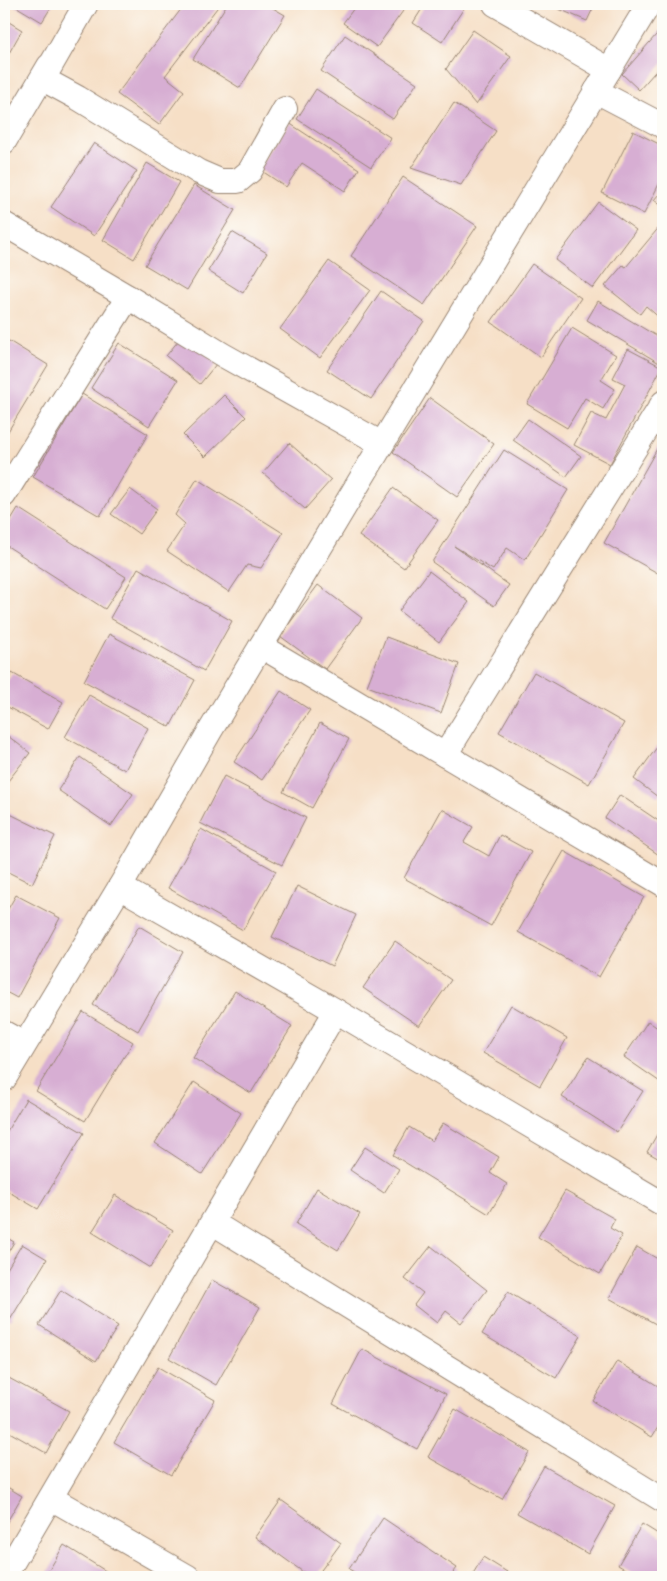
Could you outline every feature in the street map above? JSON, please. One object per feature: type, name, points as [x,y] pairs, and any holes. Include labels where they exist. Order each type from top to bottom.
[{"type":"street","points":[[4,142],[86,4]]},
{"type":"street","points":[[495,4],[608,70]]},
{"type":"street","points":[[4,1079],[382,444],[649,4]]},
{"type":"street","points":[[57,52],[43,79],[78,98],[199,172],[220,181],[238,181],[250,171],[285,109]]},
{"type":"street","points":[[596,91],[663,126]]},
{"type":"street","points":[[4,224],[222,355],[382,444]]},
{"type":"street","points":[[4,496],[128,297]]},
{"type":"street","points":[[445,755],[663,403]]},
{"type":"street","points":[[261,646],[663,884]]},
{"type":"street","points":[[120,887],[336,1011],[663,1204]]},
{"type":"street","points":[[4,1577],[336,1011]]},
{"type":"street","points":[[4,1033],[24,1044]]},
{"type":"street","points":[[212,1224],[663,1500]]},
{"type":"street","points":[[51,1498],[188,1577]]},
{"type":"building","points":[[12,4],[53,4],[42,22]]},
{"type":"building","points":[[185,4],[220,4],[165,76],[184,91],[159,125],[117,94]]},
{"type":"building","points":[[227,4],[266,4],[285,15],[240,88],[193,59]]},
{"type":"building","points":[[357,4],[408,4],[377,47],[343,23]]},
{"type":"building","points":[[425,4],[457,4],[464,8],[442,42],[413,23]]},
{"type":"building","points":[[547,4],[595,4],[587,21]]},
{"type":"building","points":[[4,19],[22,30],[4,62]]},
{"type":"building","points":[[663,27],[663,63],[639,90],[622,74]]},
{"type":"building","points":[[473,30],[511,56],[476,105],[446,69]]},
{"type":"building","points":[[345,35],[417,83],[393,119],[321,71]]},
{"type":"building","points":[[316,89],[391,138],[371,167],[297,119]]},
{"type":"building","points":[[454,103],[496,131],[461,185],[411,168]]},
{"type":"building","points":[[289,123],[359,169],[345,191],[302,163],[286,187],[259,169]]},
{"type":"building","points":[[633,131],[663,146],[663,176],[644,214],[602,193]]},
{"type":"building","points":[[94,143],[137,171],[94,236],[51,207]]},
{"type":"building","points":[[147,163],[179,182],[134,259],[103,240]]},
{"type":"building","points":[[403,177],[477,226],[424,305],[351,256]]},
{"type":"building","points":[[194,185],[235,210],[187,290],[145,265]]},
{"type":"building","points":[[663,189],[663,207],[654,200]]},
{"type":"building","points":[[598,202],[636,230],[593,288],[555,260]]},
{"type":"building","points":[[661,225],[663,227],[663,321],[646,306],[640,314],[605,286],[623,265],[626,267]]},
{"type":"building","points":[[232,232],[267,253],[243,293],[208,271]]},
{"type":"building","points":[[329,261],[370,290],[320,358],[280,329]]},
{"type":"building","points":[[532,264],[581,298],[541,357],[491,322]]},
{"type":"building","points":[[381,291],[424,321],[371,399],[327,370]]},
{"type":"building","points":[[598,301],[663,340],[663,361],[661,364],[587,320]]},
{"type":"building","points":[[572,328],[616,355],[601,380],[615,389],[603,409],[585,398],[567,428],[527,404]]},
{"type":"building","points":[[183,335],[217,363],[200,384],[166,356]]},
{"type":"building","points":[[4,338],[48,365],[4,438]]},
{"type":"building","points":[[119,343],[178,380],[149,426],[91,388]]},
{"type":"building","points":[[628,349],[662,367],[610,464],[574,445],[591,413],[606,420],[625,384],[613,378]]},
{"type":"building","points":[[82,394],[148,434],[100,516],[33,477]]},
{"type":"building","points":[[224,395],[246,417],[205,457],[183,435]]},
{"type":"building","points":[[430,398],[494,444],[457,497],[393,452]]},
{"type":"building","points":[[528,419],[581,456],[566,477],[513,440]]},
{"type":"building","points":[[663,438],[663,576],[604,543]]},
{"type":"building","points":[[289,443],[331,480],[305,509],[263,473]]},
{"type":"building","points":[[504,450],[568,490],[525,560],[507,548],[493,570],[454,546],[509,585],[494,606],[432,562]]},
{"type":"building","points":[[197,479],[283,533],[261,568],[247,565],[229,592],[167,551],[185,524],[175,515]]},
{"type":"building","points":[[393,488],[438,520],[404,568],[359,536]]},
{"type":"building","points":[[130,489],[157,509],[139,534],[111,514]]},
{"type":"building","points":[[18,508],[126,577],[105,609],[4,544],[4,531]]},
{"type":"building","points":[[138,568],[232,621],[204,671],[110,618]]},
{"type":"building","points":[[429,571],[469,602],[439,642],[399,611]]},
{"type":"building","points":[[318,585],[362,618],[325,669],[280,636]]},
{"type":"building","points":[[109,634],[195,680],[170,727],[84,681]]},
{"type":"building","points":[[386,637],[459,664],[441,713],[367,686]]},
{"type":"building","points":[[534,672],[624,723],[589,784],[499,732]]},
{"type":"building","points":[[12,673],[63,702],[48,729],[4,705],[4,687]]},
{"type":"building","points":[[281,691],[310,710],[262,780],[234,762]]},
{"type":"building","points":[[89,695],[148,728],[125,770],[65,737]]},
{"type":"building","points":[[320,723],[349,739],[312,808],[283,792]]},
{"type":"building","points":[[4,733],[30,753],[4,786]]},
{"type":"building","points":[[660,743],[663,745],[663,789],[658,797],[634,779]]},
{"type":"building","points":[[80,757],[133,794],[111,826],[58,790]]},
{"type":"building","points":[[224,776],[306,818],[282,865],[200,823]]},
{"type":"building","points":[[620,795],[663,824],[663,849],[659,855],[605,818]]},
{"type":"building","points":[[442,809],[473,827],[464,842],[489,856],[500,835],[531,852],[491,926],[404,878]]},
{"type":"building","points":[[4,811],[55,836],[32,884],[4,870]]},
{"type":"building","points":[[201,829],[276,871],[243,930],[168,888]]},
{"type":"building","points":[[564,851],[644,897],[599,977],[518,932]]},
{"type":"building","points":[[297,886],[356,915],[332,966],[272,937]]},
{"type":"building","points":[[16,895],[60,918],[17,998],[4,991],[4,916]]},
{"type":"building","points":[[139,926],[183,952],[138,1031],[93,1005]]},
{"type":"building","points":[[395,941],[451,980],[419,1026],[363,988]]},
{"type":"building","points":[[235,991],[292,1026],[251,1093],[193,1058]]},
{"type":"building","points":[[511,1005],[567,1038],[540,1086],[483,1053]]},
{"type":"building","points":[[83,1012],[133,1042],[85,1121],[36,1091]]},
{"type":"building","points":[[648,1021],[663,1032],[663,1084],[624,1057]]},
{"type":"building","points":[[588,1057],[643,1091],[617,1132],[562,1097]]},
{"type":"building","points":[[194,1082],[241,1113],[202,1174],[155,1143]]},
{"type":"building","points":[[26,1099],[84,1133],[38,1209],[4,1189],[4,1136]]},
{"type":"building","points":[[443,1123],[499,1157],[490,1173],[507,1184],[489,1214],[393,1155],[409,1127],[432,1141]]},
{"type":"building","points":[[663,1124],[663,1161],[647,1152]]},
{"type":"building","points":[[365,1147],[399,1169],[384,1193],[350,1170]]},
{"type":"building","points":[[317,1188],[360,1214],[338,1250],[296,1224]]},
{"type":"building","points":[[565,1191],[615,1219],[610,1228],[622,1235],[600,1274],[538,1237]]},
{"type":"building","points":[[115,1195],[173,1230],[150,1268],[92,1232]]},
{"type":"building","points":[[4,1236],[14,1242],[4,1259]]},
{"type":"building","points":[[22,1244],[47,1259],[10,1320],[4,1316],[4,1274]]},
{"type":"building","points":[[431,1246],[487,1290],[461,1323],[446,1311],[437,1323],[414,1305],[423,1293],[405,1279]]},
{"type":"building","points":[[637,1247],[663,1262],[663,1328],[609,1298]]},
{"type":"building","points":[[212,1280],[260,1307],[216,1385],[169,1358]]},
{"type":"building","points":[[61,1290],[118,1326],[96,1361],[39,1325]]},
{"type":"building","points":[[508,1292],[581,1336],[556,1378],[482,1334]]},
{"type":"building","points":[[362,1349],[446,1394],[417,1449],[333,1404]]},
{"type":"building","points":[[617,1361],[663,1389],[663,1419],[652,1437],[593,1401]]},
{"type":"building","points":[[158,1367],[215,1400],[171,1475],[114,1442]]},
{"type":"building","points":[[7,1377],[69,1411],[46,1453],[4,1429],[4,1382]]},
{"type":"building","points":[[455,1409],[529,1452],[502,1499],[428,1457]]},
{"type":"building","points":[[544,1466],[615,1506],[588,1554],[517,1513]]},
{"type":"building","points":[[4,1485],[22,1496],[4,1527]]},
{"type":"building","points":[[281,1500],[341,1543],[316,1577],[310,1577],[255,1537]]},
{"type":"building","points":[[383,1518],[457,1568],[450,1577],[362,1577],[349,1569]]},
{"type":"building","points":[[642,1524],[663,1537],[663,1577],[638,1577],[618,1565]]},
{"type":"building","points":[[64,1545],[112,1575],[111,1577],[45,1577]]},
{"type":"building","points":[[483,1557],[515,1577],[471,1577]]}]
